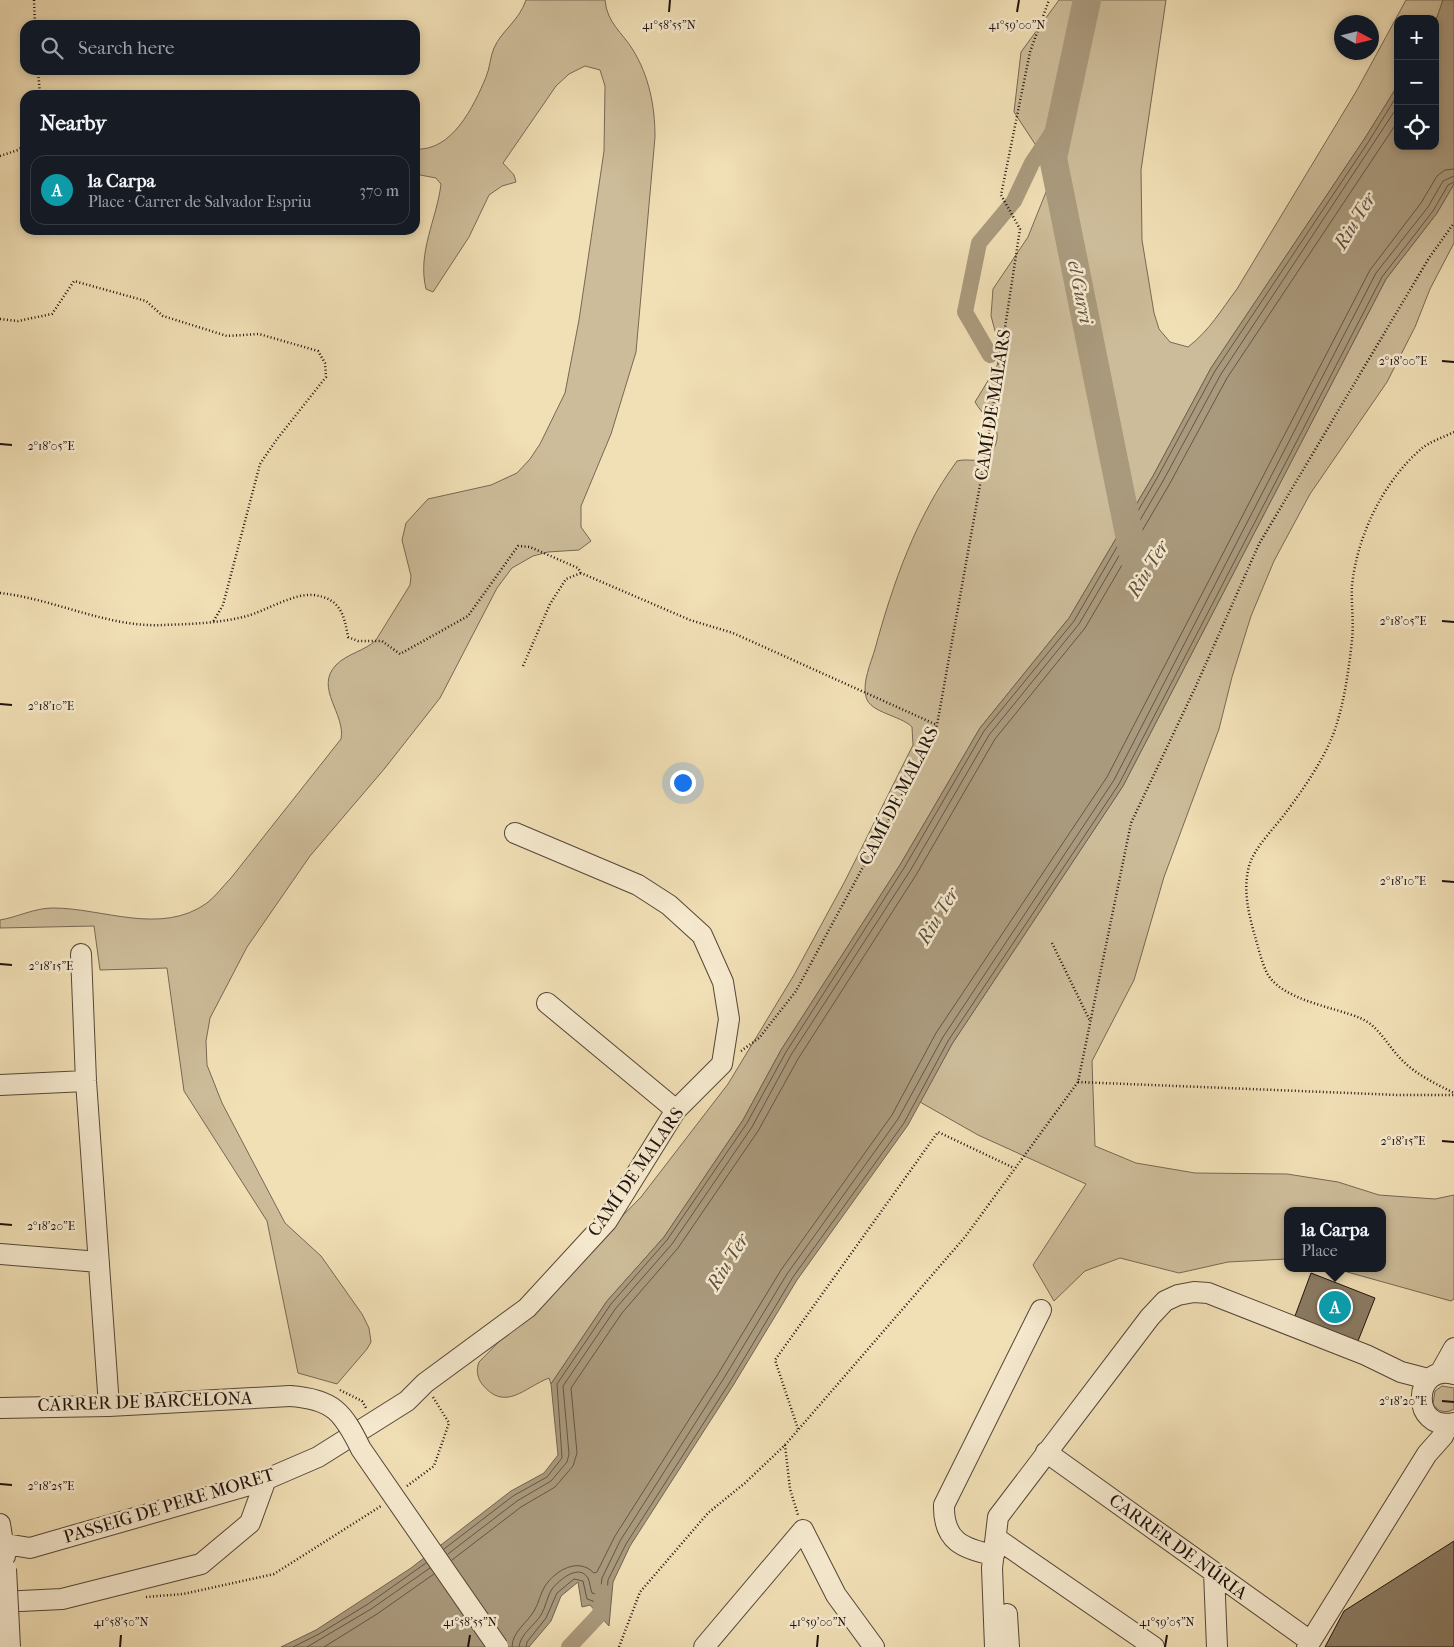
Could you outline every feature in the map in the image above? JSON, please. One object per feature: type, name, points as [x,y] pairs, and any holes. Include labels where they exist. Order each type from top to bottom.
[{"type":"street","points":[[515,833],[638,885],[669,905],[702,936],[723,982],[729,1019],[722,1064]]},
{"type":"street","points":[[81,954],[86,1081],[109,1406]]},
{"type":"street","points":[[548,1003],[676,1110]]},
{"type":"street","name":"CAMÍ DE MALARS","points":[[407,1401],[424,1383],[527,1308],[607,1221],[676,1110],[722,1064]]},
{"type":"street","points":[[0,1085],[86,1081]]},
{"type":"street","points":[[0,1254],[99,1262]]},
{"type":"street","points":[[1009,1647],[998,1554],[998,1517],[1150,1317],[1165,1301],[1178,1295],[1194,1292],[1220,1296],[1366,1355],[1401,1372],[1441,1375]]},
{"type":"street","points":[[1041,1310],[944,1505],[944,1520],[952,1536],[969,1551],[998,1554],[1154,1647]]},
{"type":"street","points":[[1427,1454],[1423,1388],[1441,1375],[1454,1348]]},
{"type":"street","points":[[1401,1372],[1423,1407],[1438,1422],[1452,1423]]},
{"type":"street","name":"CARRER DE BARCELONA","points":[[0,1408],[109,1406],[290,1396],[310,1397],[342,1414],[361,1449],[498,1647]]},
{"type":"street","name":"PASSEIG DE PERE MORET","points":[[2,1544],[30,1548],[266,1479],[318,1457],[407,1401]]},
{"type":"street","points":[[1308,1644],[1427,1454],[1452,1423]]},
{"type":"street","name":"CARRER DE NÚRIA","points":[[1046,1452],[1214,1572],[1308,1644]]},
{"type":"street","points":[[0,1602],[62,1599],[201,1564],[250,1523],[266,1479]]},
{"type":"street","points":[[0,1524],[6,1569],[10,1647]]},
{"type":"street","points":[[704,1647],[803,1530],[836,1594],[874,1647]]},
{"type":"street","points":[[995,1647],[992,1568],[998,1554]]},
{"type":"street","points":[[1214,1572],[1217,1647]]},
{"type":"path","points":[[34,0],[35,20]]},
{"type":"path","name":"CAMÍ DE MALARS","points":[[722,1064],[759,1038],[796,992],[930,743],[937,725],[987,446],[1020,229],[1002,195],[1030,52],[1049,0]]},
{"type":"path","points":[[38,75],[40,90]]},
{"type":"path","points":[[0,156],[20,149]]},
{"type":"path","points":[[619,1647],[640,1592],[708,1513],[745,1483],[785,1445],[965,1237],[1078,1082],[1114,894],[1131,823],[1196,686],[1259,544],[1424,266],[1454,223]]},
{"type":"path","points":[[0,319],[18,321],[52,314],[74,281],[146,302],[163,316],[227,336],[259,334],[318,351],[325,363],[326,377],[276,439],[260,464],[223,605],[213,622]]},
{"type":"path","points":[[1454,432],[1422,448],[1391,482],[1370,523],[1356,559],[1352,586],[1352,639],[1344,695],[1336,726],[1316,768],[1266,837],[1250,865],[1246,890],[1249,913],[1268,974],[1288,993],[1332,1011],[1361,1018],[1384,1036],[1401,1060],[1454,1094]]},
{"type":"path","points":[[0,593],[20,595],[127,623],[162,626],[213,622],[248,616],[277,603],[312,595],[335,604],[344,614],[348,637],[358,641],[382,641],[400,654],[468,616],[518,546],[530,546],[578,568],[582,573],[690,620],[733,634],[937,725]]},
{"type":"path","points":[[523,666],[550,604],[566,579],[582,573]]},
{"type":"path","points":[[1052,942],[1090,1022]]},
{"type":"path","points":[[1078,1082],[1398,1096],[1454,1094]]},
{"type":"path","points":[[798,1429],[774,1360],[938,1132],[1014,1168]]},
{"type":"path","points":[[403,1490],[434,1466],[449,1423],[424,1383]]},
{"type":"path","points":[[337,1389],[362,1401]]},
{"type":"path","points":[[785,1445],[790,1489],[803,1530]]},
{"type":"path","points":[[145,1597],[183,1594],[274,1574],[388,1501]]},
{"type":"shaded area","points":[[526,0],[605,0],[606,8],[612,21],[639,60],[647,81],[654,114],[655,137],[636,352],[611,434],[581,506],[581,527],[591,541],[579,550],[548,552],[533,556],[512,568],[497,588],[440,698],[385,768],[310,856],[247,947],[210,1018],[206,1041],[207,1065],[222,1103],[285,1223],[321,1256],[362,1314],[369,1328],[371,1342],[367,1349],[337,1384],[298,1373],[267,1221],[184,1091],[167,968],[100,970],[94,926],[0,928],[0,920],[39,909],[53,908],[132,918],[171,918],[189,913],[207,903],[231,878],[341,739],[339,720],[329,692],[330,674],[341,661],[376,640],[410,585],[411,576],[402,540],[406,523],[428,499],[491,485],[517,473],[540,444],[565,393],[579,320],[604,151],[605,86],[600,70],[585,66],[569,74],[556,86],[503,163],[514,175],[516,182],[502,186],[489,195],[469,237],[433,292],[426,289],[424,262],[441,184],[436,178],[420,175],[420,149],[428,148],[440,143],[460,125],[481,89],[497,42],[523,7]]},
{"type":"shaded area","points":[[1059,0],[1166,0],[1141,170],[1142,240],[1154,313],[1159,329],[1170,342],[1188,347],[1209,327],[1237,289],[1373,60],[1379,60],[1379,50],[1394,22],[1394,91],[1365,138],[1211,368],[1153,476],[1069,618],[980,728],[900,865],[781,1050],[743,1120],[664,1237],[607,1301],[551,1384],[549,1378],[523,1392],[507,1397],[499,1397],[490,1392],[480,1381],[477,1371],[479,1362],[641,1197],[728,1084],[794,975],[845,881],[913,745],[912,727],[873,707],[866,697],[865,685],[898,575],[929,505],[957,461],[989,458],[997,439],[995,427],[975,402],[997,366],[1000,349],[991,316],[993,289],[1028,237],[1050,182],[1035,144],[1014,112],[1021,52]]},
{"type":"shaded area","points":[[1406,0],[1443,0],[1438,15],[1398,15]]},
{"type":"shaded area","points":[[1454,184],[1454,243],[1430,289],[1415,327],[1387,382],[1310,494],[1274,561],[1251,616],[1232,677],[1219,729],[1164,877],[1134,980],[1092,1061],[1095,1146],[1136,1163],[1195,1173],[1287,1174],[1338,1182],[1379,1195],[1435,1199],[1454,1195],[1454,1299],[1451,1301],[1347,1272],[1386,1272],[1386,1207],[1284,1207],[1284,1259],[1228,1262],[1179,1273],[1120,1258],[1085,1271],[1054,1301],[1033,1265],[1086,1184],[978,1135],[920,1102],[952,1044],[1123,786],[1386,279],[1437,213]]},
{"type":"shaded area","points":[[1442,1386],[1454,1388],[1454,1409],[1445,1412],[1433,1404],[1435,1391]]},
{"type":"water","name":"Riu Ter","points":[[1443,0],[1454,0],[1454,184],[1437,213],[1386,279],[1123,786],[952,1044],[908,1125],[797,1280],[734,1384],[630,1546],[613,1582],[609,1626],[590,1605],[582,1607],[578,1582],[561,1596],[551,1621],[529,1647],[281,1647],[316,1630],[411,1568],[511,1491],[544,1473],[558,1455],[551,1384],[607,1301],[664,1237],[743,1120],[781,1050],[900,865],[980,728],[1069,618],[1153,476],[1211,368],[1365,138],[1394,91],[1394,150],[1439,150],[1438,15]]},
{"type":"building","points":[[1311,1273],[1375,1298],[1358,1341],[1295,1316]]},
{"type":"building","points":[[1454,1541],[1454,1647],[1325,1647],[1344,1611]]},
{"type":"waterway","name":"el Gurri","points":[[1087,0],[1053,158],[1134,559]]},
{"type":"waterway","points":[[990,355],[965,312],[979,243],[1014,201],[1032,163],[1062,118]]},
{"type":"waterway","points":[[569,1647],[600,1614],[603,1592]]},
{"type":"place","name":"la Carpa","points":[[1335,1307]]}]
